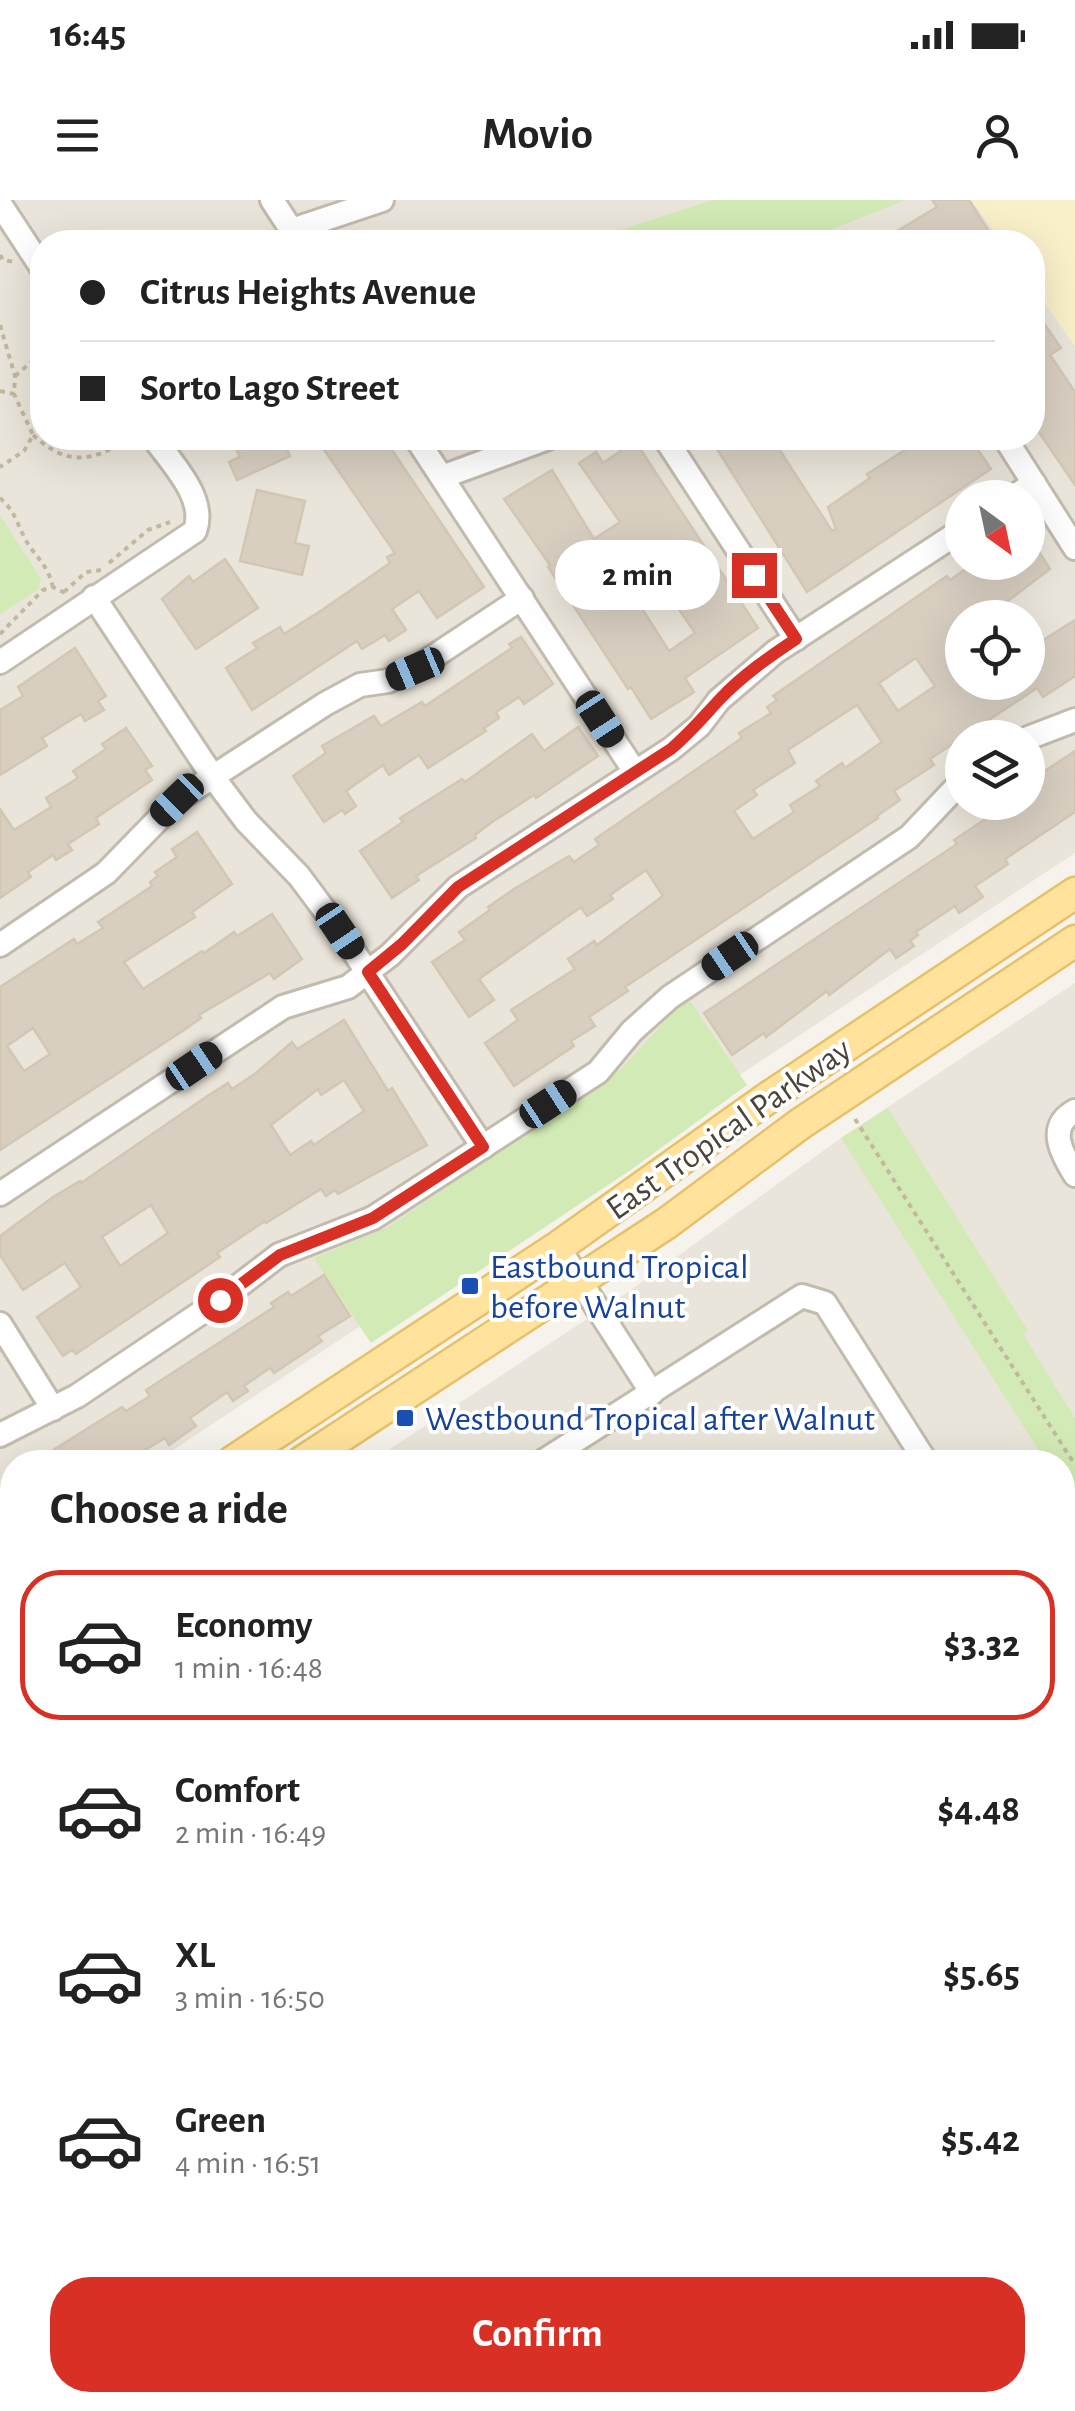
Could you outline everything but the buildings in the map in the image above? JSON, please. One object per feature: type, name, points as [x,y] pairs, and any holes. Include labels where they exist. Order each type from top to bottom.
[{"type":"main road","name":"East Tropical Parkway","points":[[250,1450],[558,1247],[769,1097],[1075,893]]},
{"type":"main road","name":"East Tropical Parkway","points":[[320,1450],[580,1281],[841,1098],[1075,941]]},
{"type":"street","points":[[272,200],[292,230]]},
{"type":"street","points":[[310,230],[382,200]]},
{"type":"street","points":[[0,204],[30,250]]},
{"type":"street","points":[[0,662],[188,539],[199,520],[192,490],[163,450]]},
{"type":"street","points":[[424,450],[635,772]]},
{"type":"street","points":[[442,477],[515,450]]},
{"type":"street","points":[[673,450],[796,639]]},
{"type":"street","points":[[1013,450],[1032,480]]},
{"type":"street","points":[[1045,500],[1075,548]]},
{"type":"street","points":[[0,1194],[283,1007],[348,987],[402,944],[458,887],[635,772],[699,726],[719,700],[750,672],[945,541]]},
{"type":"street","points":[[0,945],[106,873],[177,800],[324,704],[360,686],[388,681],[415,669],[522,598]]},
{"type":"street","points":[[86,603],[246,822],[299,876],[368,972],[483,1147]]},
{"type":"street","points":[[1045,731],[1075,720]]},
{"type":"street","points":[[0,1435],[53,1410],[162,1340],[280,1255],[373,1218],[598,1072],[632,1031],[670,997],[909,836],[945,799]]},
{"type":"street","points":[[1075,1111],[1066,1116],[1058,1135],[1060,1149],[1075,1175]]},
{"type":"street","points":[[558,1247],[652,1392]]},
{"type":"street","points":[[561,1450],[796,1298],[810,1296],[824,1304],[916,1450]]},
{"type":"street","points":[[0,1324],[53,1410]]},
{"type":"path","points":[[0,325],[14,376],[14,394],[30,428]]},
{"type":"path","points":[[14,376],[30,363]]},
{"type":"path","points":[[0,391],[14,394]]},
{"type":"path","points":[[0,467],[24,451],[30,440]]},
{"type":"path","points":[[51,450],[64,457],[82,459],[103,450]]},
{"type":"path","points":[[0,498],[11,508],[25,538],[46,564],[53,587],[86,603]]},
{"type":"path","points":[[0,634],[34,597],[53,587]]},
{"type":"path","points":[[841,1098],[1066,1450]]},
{"type":"shaded area","points":[[0,200],[971,200],[993,230],[30,230],[30,450],[1045,450],[1045,303],[1075,346],[1075,853],[173,1450],[0,1450]]},
{"type":"shaded area","points":[[1075,983],[1075,1450],[388,1450],[628,1292],[841,1138]]},
{"type":"green space","points":[[713,200],[906,200],[830,230],[620,230]]},
{"type":"green space","points":[[0,515],[41,579],[39,589],[0,614]]},
{"type":"green space","points":[[690,1001],[747,1085],[635,1167],[371,1343],[314,1258],[388,1227],[621,1069],[676,1009]]},
{"type":"green space","points":[[888,1108],[1028,1331],[1023,1334],[1075,1418],[1075,1450],[1038,1450],[841,1138]]},
{"type":"sand","points":[[971,200],[1075,200],[1075,346],[1045,303],[1045,230],[993,230]]},
{"type":"place","name":"Eastbound Tropical before Walnut","points":[[470,1286]]},
{"type":"place","name":"Westbound Tropical after Walnut","points":[[405,1418]]},
{"type":"route","points":[[220,1300],[280,1255],[373,1218],[483,1147],[368,972],[458,887],[671,749],[699,726],[719,700],[750,672],[796,639],[754,575]]}]
